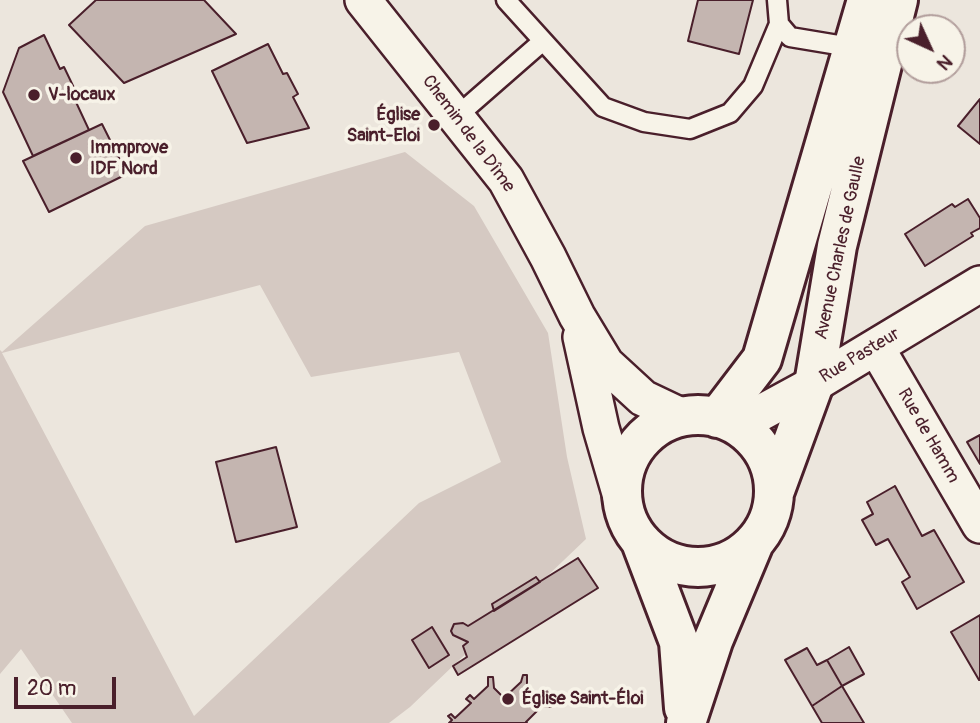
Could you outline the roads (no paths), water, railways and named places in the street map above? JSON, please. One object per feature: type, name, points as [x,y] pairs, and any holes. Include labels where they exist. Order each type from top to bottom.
[{"type":"street","name":"Chemin de la Dîme","points":[[363,0],[506,180],[577,316],[606,364],[643,398],[714,421]]},
{"type":"street","name":"Avenue Charles de Gaulle","points":[[774,493],[814,384],[870,46],[867,0]]},
{"type":"street","name":"Avenue Charles de Gaulle","points":[[714,421],[762,359],[870,46],[898,0]]},
{"type":"street","name":"Rue Pasteur","points":[[714,421],[757,415],[814,384],[980,284]]},
{"type":"street","name":"Chemin de la Dîme","points":[[577,316],[601,428],[622,500]]},
{"type":"street","name":"Rue de Hamm","points":[[876,347],[980,525]]},
{"type":"street","points":[[714,421],[759,446],[771,468],[774,493],[772,512],[754,543],[713,641],[685,723],[679,642],[641,542],[629,523],[622,500],[623,478],[631,457],[644,438],[662,424],[714,421]]},
{"type":"street","points":[[641,542],[661,558],[685,566],[710,566],[733,559],[754,543]]},
{"type":"lane","points":[[506,0],[603,107],[644,122],[691,129],[730,113],[753,86],[779,24],[777,0]]},
{"type":"lane","points":[[779,24],[790,37],[870,46]]},
{"type":"lane","points":[[456,117],[543,41]]},
{"type":"place","name":"V-locaux","points":[[34,95]]},
{"type":"place","name":"Église Saint-Eloi","points":[[434,125]]},
{"type":"place","name":"Immprove IDF Nord","points":[[76,158]]},
{"type":"place","name":"Église Saint-Éloi","points":[[508,699]]}]
